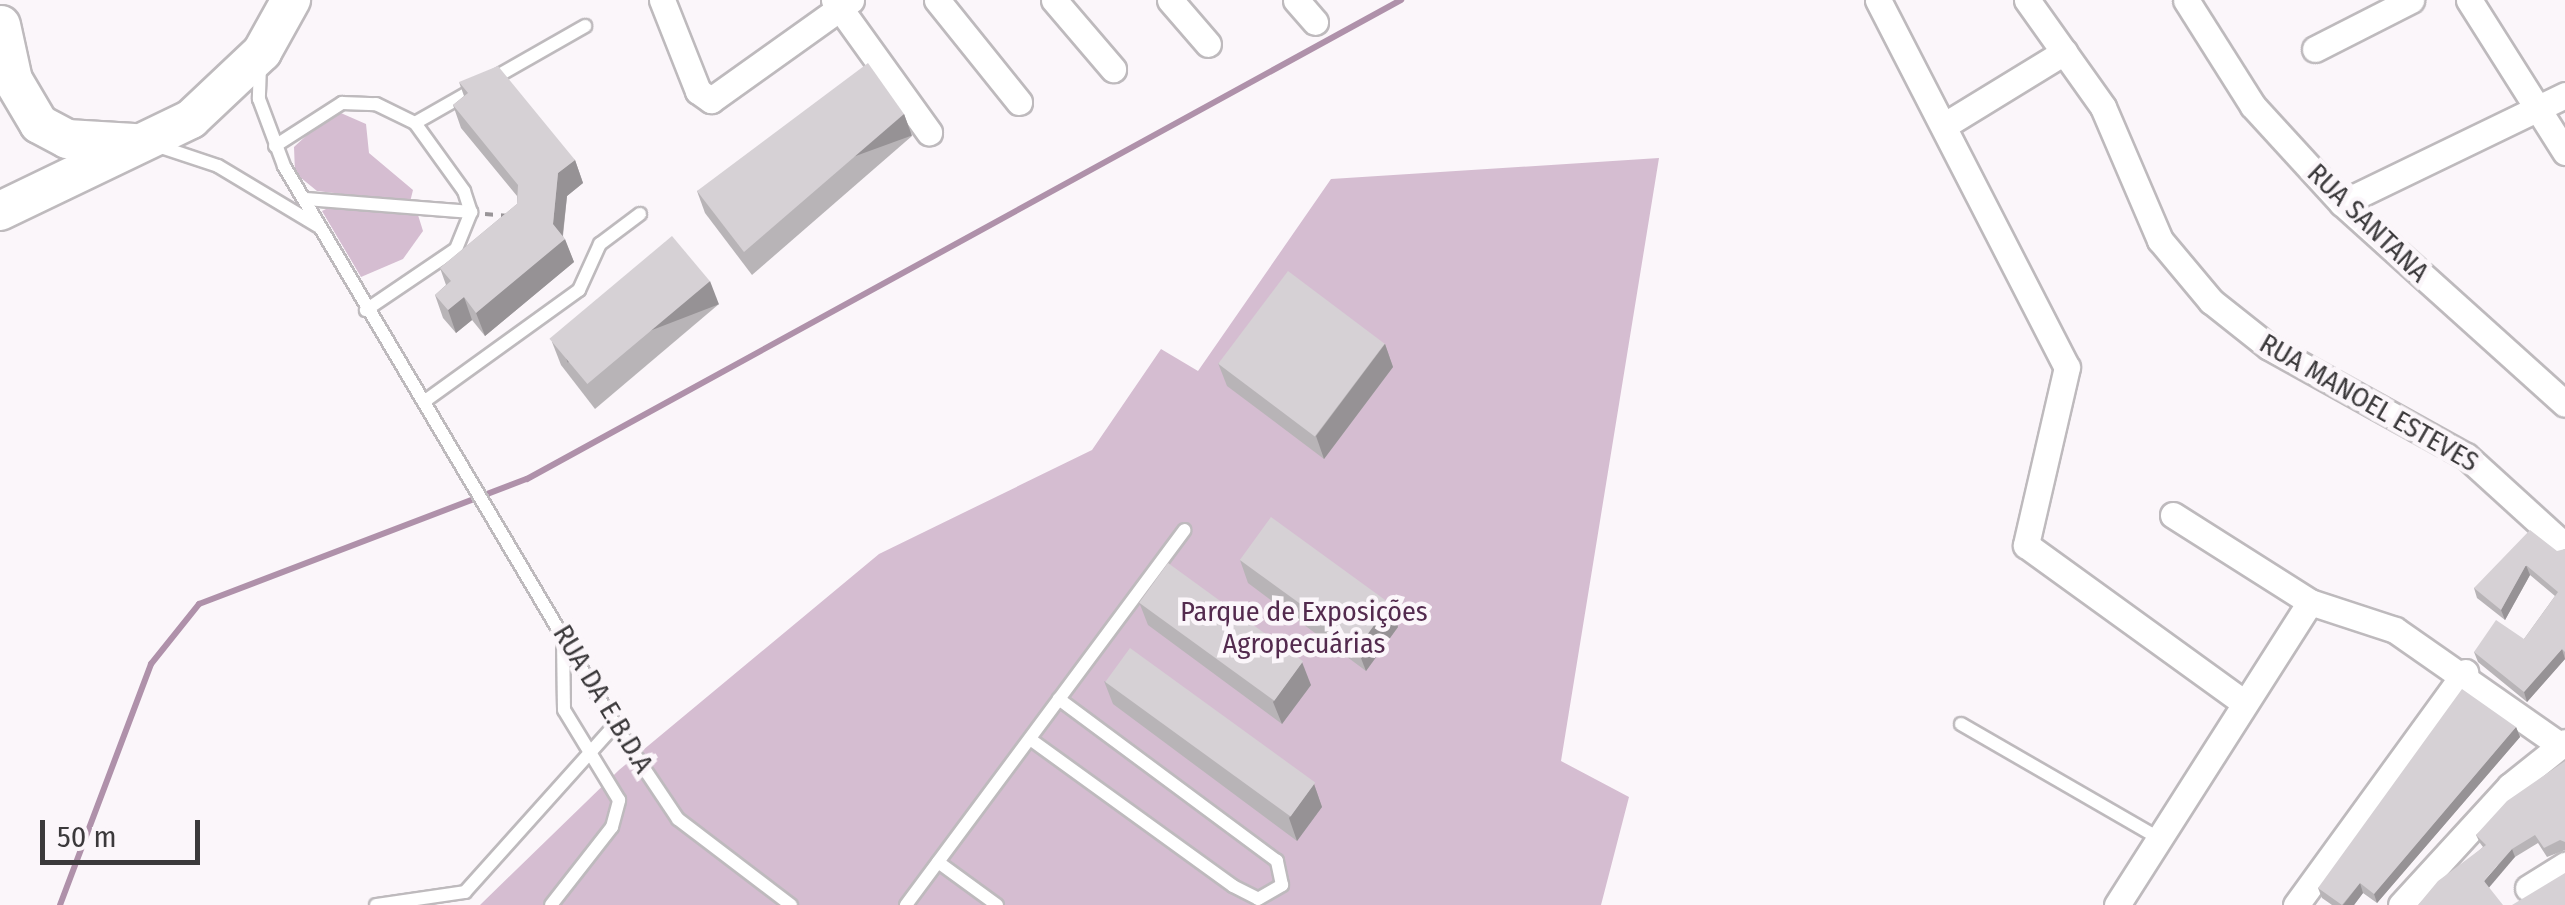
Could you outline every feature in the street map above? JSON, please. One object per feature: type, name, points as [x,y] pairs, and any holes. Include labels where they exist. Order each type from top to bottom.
[{"type":"main road","points":[[0,211],[151,144],[262,52],[290,0]]},
{"type":"main road","points":[[4,18],[13,80],[39,124],[67,139],[151,144]]},
{"type":"street","points":[[662,0],[698,91],[718,99],[841,3],[930,132]]},
{"type":"street","points":[[936,0],[1020,102]]},
{"type":"street","points":[[1054,0],[1112,69]]},
{"type":"street","points":[[1170,0],[1208,44]]},
{"type":"street","points":[[1296,0],[1315,22]]},
{"type":"street","points":[[1878,0],[2067,367],[2026,546],[2244,702]]},
{"type":"street","name":"RUA MANOEL ESTEVES","points":[[2027,0],[2112,123],[2160,240],[2211,301],[2269,347],[2466,456],[2565,546]]},
{"type":"street","points":[[2316,49],[2411,0]]},
{"type":"street","points":[[2469,0],[2565,152]]},
{"type":"street","name":"RUA SANTANA","points":[[2191,9],[2253,106],[2342,203],[2565,404]]},
{"type":"street","points":[[1945,125],[2064,52]]},
{"type":"street","points":[[2342,203],[2565,95]]},
{"type":"street","points":[[2173,516],[2310,602],[2394,630],[2465,672],[2562,744],[2401,905]]},
{"type":"street","points":[[2117,905],[2155,836],[2310,602]]},
{"type":"street","points":[[2296,905],[2465,672]]},
{"type":"street","points":[[2528,888],[2565,864]]},
{"type":"lane","points":[[415,122],[586,26]]},
{"type":"lane","name":"RUA DA E.B.D.A","points":[[262,52],[259,100],[275,146],[366,310],[458,453],[615,725],[691,831],[792,905]]},
{"type":"lane","points":[[275,146],[342,103],[376,104],[415,122],[470,212]]},
{"type":"lane","points":[[151,144],[218,166],[324,230]]},
{"type":"lane","points":[[306,199],[470,212]]},
{"type":"lane","points":[[366,310],[456,250],[470,212]]},
{"type":"lane","points":[[426,401],[579,290],[600,244],[640,214]]},
{"type":"lane","points":[[906,905],[1184,530]]},
{"type":"lane","points":[[551,905],[612,827],[619,800],[561,698],[563,635]]},
{"type":"lane","points":[[1030,739],[1233,886],[1258,899],[1282,885],[1276,861],[1060,699]]},
{"type":"lane","points":[[1961,724],[2155,836]]},
{"type":"lane","points":[[376,905],[466,892],[615,725]]},
{"type":"lane","points":[[938,862],[998,905]]},
{"type":"path","points":[[470,212],[526,218]]},
{"type":"green space","points":[[334,110],[366,124],[369,153],[413,190],[410,202],[317,191],[295,173],[294,147]]},
{"type":"green space","name":"Parque de Exposições Agropecuárias","points":[[1659,158],[1561,761],[1629,797],[1601,905],[480,905],[619,770],[879,554],[1092,450],[1161,349],[1198,371],[1331,179]]},
{"type":"green space","points":[[330,207],[418,215],[423,231],[403,259],[361,277],[322,211]]},
{"type":"building","points":[[868,63],[904,114],[744,252],[697,191]]},
{"type":"building","points":[[498,66],[575,160],[558,173],[553,224],[565,239],[476,313],[464,297],[448,310],[435,295],[451,281],[440,268],[517,204],[518,185],[453,105],[468,93],[459,82]]},
{"type":"building","points":[[672,236],[710,281],[587,384],[549,339]]},
{"type":"building","points":[[1288,271],[1385,344],[1315,436],[1218,364]]},
{"type":"building","points":[[1271,517],[1390,603],[1359,646],[1240,560]]},
{"type":"building","points":[[2530,530],[2557,551],[2565,549],[2565,652],[2562,649],[2524,692],[2474,652],[2496,620],[2524,639],[2558,592],[2526,565],[2501,610],[2474,588]]},
{"type":"building","points":[[1168,563],[1303,661],[1274,701],[1139,603]]},
{"type":"building","points":[[1130,648],[1315,783],[1291,817],[1105,682]]},
{"type":"building","points":[[2462,689],[2516,727],[2374,894],[2360,883],[2342,905],[2318,888]]},
{"type":"building","points":[[2565,761],[2565,842],[2560,840],[2544,848],[2535,835],[2512,849],[2484,881],[2503,905],[2418,905],[2438,881],[2486,845],[2476,835],[2507,801]]},
{"type":"building","points":[[2565,873],[2565,905],[2512,905]]},
{"type":"waterway","points":[[60,905],[151,664],[199,604],[527,479],[1401,0]]}]
